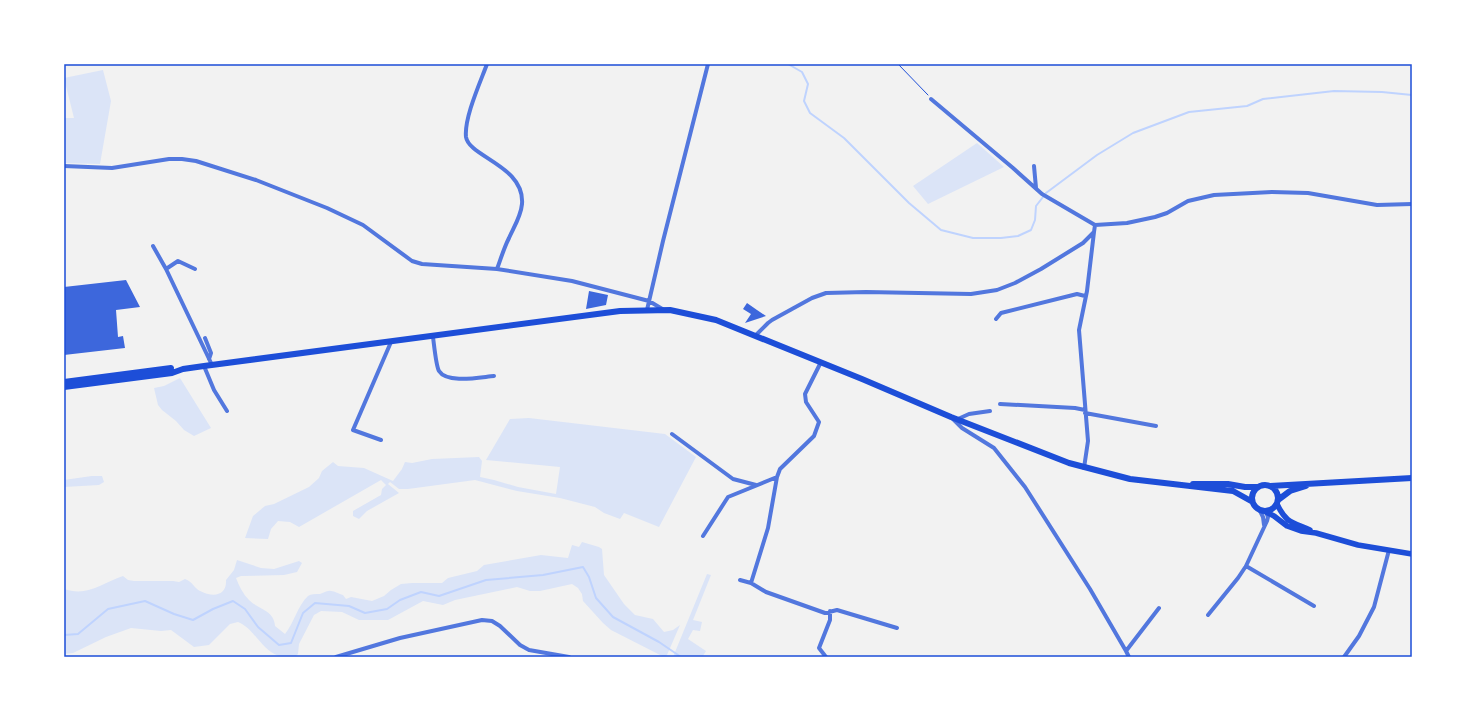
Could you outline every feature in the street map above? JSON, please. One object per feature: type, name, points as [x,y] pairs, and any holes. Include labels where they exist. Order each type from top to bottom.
[{"type":"main road","points":[[64,387],[204,366],[516,324],[620,311],[664,310],[693,314],[716,320],[756,335],[954,418],[1084,468],[1130,479],[1234,491],[1251,501],[1255,508],[1274,516],[1290,528],[1316,533],[1358,545],[1412,554]]},
{"type":"main road","points":[[64,382],[173,368],[183,369]]},
{"type":"main road","points":[[1178,484],[1206,483],[1257,487],[1264,485],[1270,486],[1412,478]]},
{"type":"main road","points":[[1263,511],[1274,508],[1277,502],[1290,491],[1312,484]]},
{"type":"main road","points":[[1270,486],[1277,493],[1277,502],[1281,512],[1291,522],[1316,533]]},
{"type":"main road","points":[[1251,501],[1252,493],[1257,487]]},
{"type":"street","points":[[487,64],[468,117],[466,138],[469,145],[494,161],[517,183],[522,202],[520,213],[508,239],[497,269]]},
{"type":"street","points":[[647,310],[708,64]]},
{"type":"street","points":[[931,99],[1036,189],[1058,204],[1095,225],[1126,223],[1155,217],[1167,213],[1188,201],[1214,195],[1272,192],[1308,193],[1377,205],[1412,204]]},
{"type":"street","points":[[64,166],[112,168],[168,159],[196,161],[256,180],[327,208],[363,225],[412,261],[434,266],[497,269],[572,281],[650,301],[664,310]]},
{"type":"street","points":[[1034,166],[1036,189]]},
{"type":"street","points":[[1084,468],[1088,441],[1079,330],[1095,225]]},
{"type":"street","points":[[756,335],[768,323],[812,298],[826,293],[866,292],[971,294],[997,290],[1015,283],[1041,269],[1083,243],[1094,232]]},
{"type":"street","points":[[153,246],[212,365]]},
{"type":"street","points":[[166,270],[178,261],[195,269]]},
{"type":"street","points":[[996,319],[1001,313],[1077,294],[1085,296]]},
{"type":"street","points":[[433,336],[439,371],[444,375],[454,379],[494,376]]},
{"type":"street","points":[[204,338],[211,353],[209,359]]},
{"type":"street","points":[[381,440],[353,430],[391,342]]},
{"type":"street","points":[[751,583],[768,528],[776,477],[780,469],[814,436],[818,422],[806,402],[805,394],[821,362]]},
{"type":"street","points":[[204,366],[214,390],[227,411]]},
{"type":"street","points":[[1000,404],[1075,408],[1156,426]]},
{"type":"street","points":[[990,411],[954,418],[962,428],[994,448],[1025,487],[1090,589],[1128,657]]},
{"type":"street","points":[[672,434],[733,479],[757,485]]},
{"type":"street","points":[[703,536],[728,497],[776,477]]},
{"type":"street","points":[[1208,615],[1246,566],[1257,545],[1268,517],[1263,511]]},
{"type":"street","points":[[1344,657],[1359,636],[1374,607],[1389,550]]},
{"type":"street","points":[[1246,566],[1314,606]]},
{"type":"street","points":[[740,580],[751,583],[766,592],[825,613],[837,610],[897,628]]},
{"type":"street","points":[[1126,651],[1160,608]]},
{"type":"street","points":[[826,657],[819,648],[830,620],[830,611]]},
{"type":"street","points":[[336,657],[400,638],[482,620],[492,621],[500,626],[520,645],[529,650],[569,657]]},
{"type":"path","points":[[898,64],[931,99]]},
{"type":"shaded area","points":[[103,70],[111,101],[100,164],[64,163],[64,118],[74,118],[64,78]]},
{"type":"shaded area","points":[[977,143],[1004,167],[928,204],[913,186]]},
{"type":"shaded area","points":[[180,378],[211,428],[194,436],[184,430],[158,405],[154,388],[164,386]]},
{"type":"shaded area","points":[[529,418],[665,434],[696,457],[659,527],[624,513],[620,519],[604,513],[595,507],[560,498],[517,491],[475,480],[408,489],[399,489],[390,482],[388,484],[399,493],[367,511],[359,519],[353,516],[353,511],[381,495],[382,489],[386,485],[381,480],[299,527],[290,522],[278,521],[271,529],[268,539],[245,538],[253,516],[265,506],[274,504],[309,487],[319,478],[322,471],[333,462],[338,466],[364,468],[393,481],[402,469],[405,462],[412,463],[432,459],[479,457],[482,461],[480,477],[518,487],[556,494],[560,467],[486,460],[510,419]]},
{"type":"shaded area","points":[[102,476],[104,482],[99,485],[64,487],[64,480]]},
{"type":"shaded area","points":[[582,542],[602,549],[604,575],[624,604],[635,615],[653,619],[664,632],[673,630],[680,625],[667,655],[664,657],[611,630],[583,601],[582,594],[578,588],[572,584],[540,591],[530,591],[517,587],[455,600],[443,605],[423,601],[388,620],[359,620],[342,612],[321,611],[314,615],[299,644],[298,654],[295,657],[283,657],[273,653],[267,649],[249,629],[238,622],[230,624],[209,645],[194,647],[171,630],[161,631],[131,628],[106,637],[73,653],[64,654],[64,589],[73,591],[88,590],[123,576],[128,580],[134,581],[179,582],[185,579],[200,591],[214,595],[221,593],[224,590],[226,580],[234,570],[237,560],[261,568],[274,569],[299,561],[302,563],[297,572],[284,575],[241,576],[236,578],[241,590],[247,598],[269,613],[275,626],[285,634],[301,604],[310,595],[334,591],[343,595],[346,599],[351,597],[372,601],[384,596],[401,584],[442,583],[448,578],[477,571],[484,565],[541,555],[568,558],[572,545],[579,547]]},
{"type":"shaded area","points":[[707,574],[711,575],[693,620],[702,622],[700,631],[693,630],[688,639],[706,651],[703,656],[704,657],[673,657]]},
{"type":"building","points":[[126,280],[140,307],[116,310],[118,337],[123,336],[125,348],[64,355],[64,287]]},
{"type":"building","points":[[589,291],[608,295],[606,305],[586,309]]},
{"type":"building","points":[[747,303],[766,316],[745,323],[751,314],[743,309]]},
{"type":"waterway","points":[[788,64],[802,72],[808,84],[804,101],[810,113],[844,138],[909,203],[941,230],[973,238],[1001,238],[1018,236],[1031,230],[1035,220],[1036,206],[1043,197]]},
{"type":"waterway","points":[[1046,193],[1097,155],[1133,133],[1189,112],[1247,106],[1263,99],[1334,91],[1382,92],[1412,95]]},
{"type":"waterway","points":[[64,635],[78,634],[108,609],[145,601],[174,614],[193,620],[213,609],[233,601],[245,609],[258,627],[279,645],[291,643],[303,613],[315,603],[349,606],[365,613],[387,609],[400,600],[421,592],[439,596],[486,580],[543,575],[583,567],[589,577],[596,598],[613,617],[659,642],[681,657]]}]
